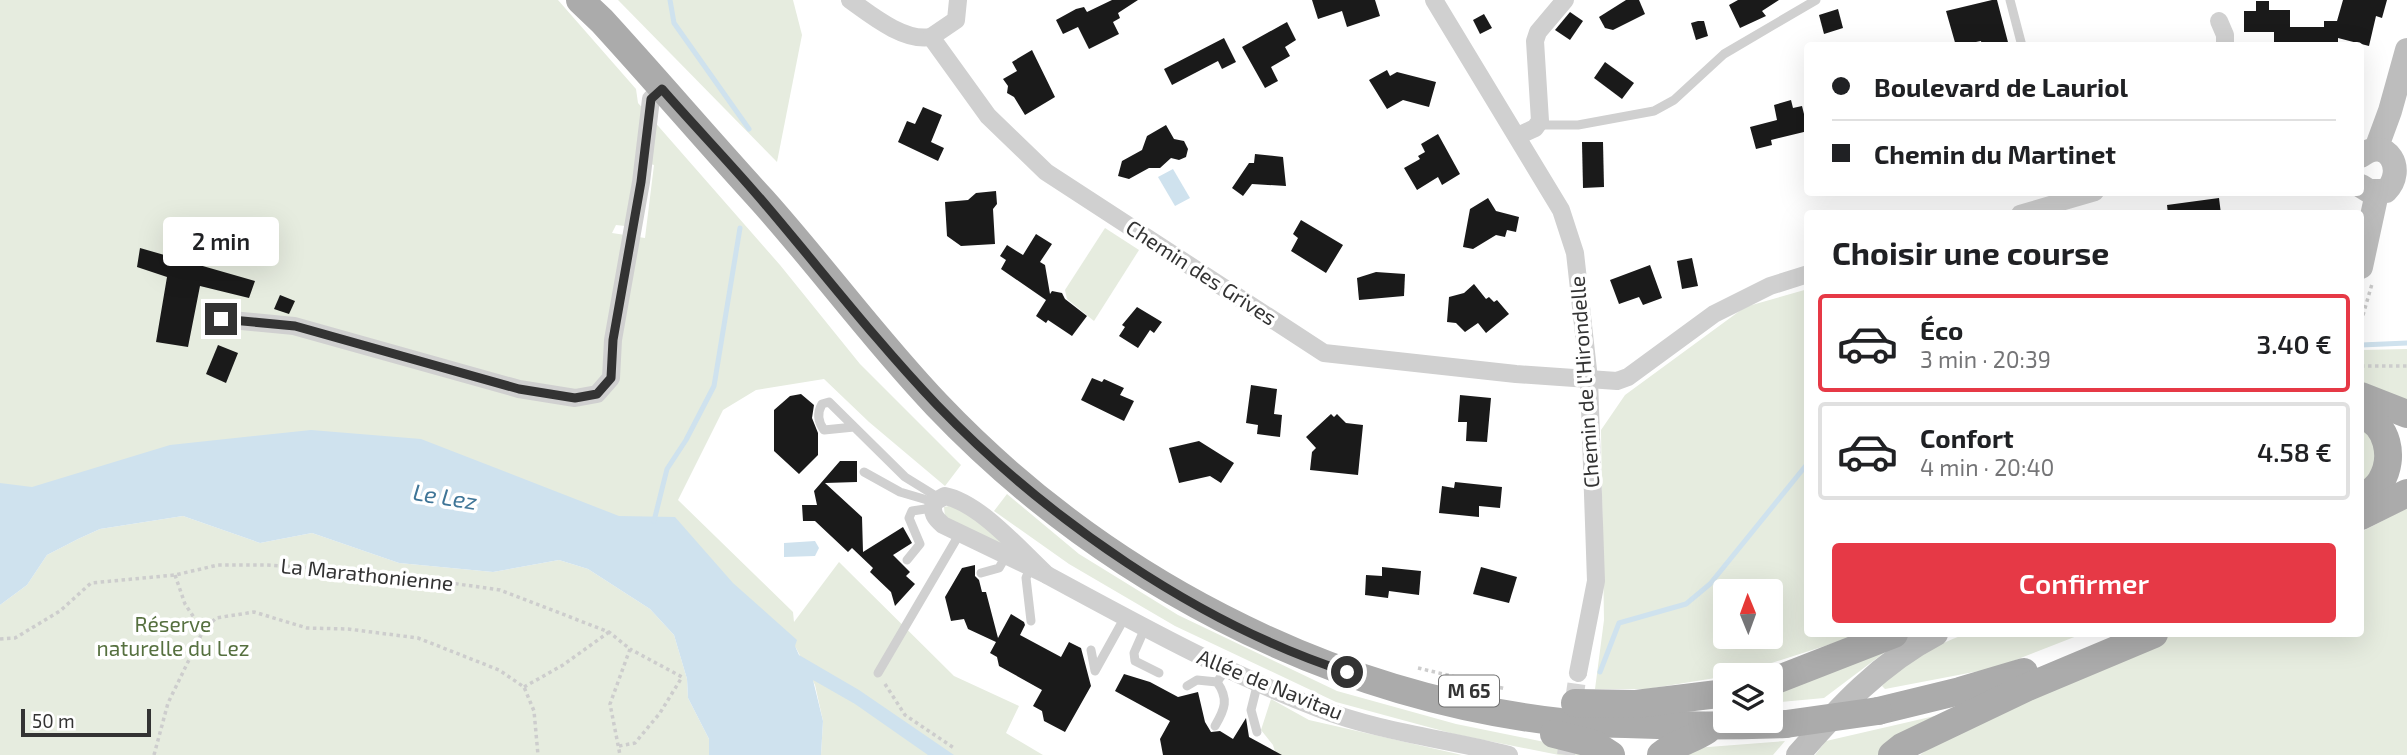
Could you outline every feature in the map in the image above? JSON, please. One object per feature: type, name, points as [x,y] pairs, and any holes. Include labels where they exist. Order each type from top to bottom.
[{"type":"main road","name":"M 65","points":[[580,0],[602,21],[762,201],[937,405],[1005,469],[1043,502],[1111,551],[1255,635],[1331,667],[1428,696],[1560,722],[1712,727],[1786,724],[1878,711],[2000,680],[2106,637]]},
{"type":"main road","points":[[2367,189],[2390,188],[2390,111],[2407,50]]},
{"type":"main road","points":[[2390,161],[2407,98]]},
{"type":"main road","points":[[2359,210],[2367,189]]},
{"type":"main road","points":[[2364,228],[2367,189]]},
{"type":"main road","points":[[2364,397],[2407,414]]},
{"type":"main road","points":[[2364,417],[2376,424],[2383,433],[2388,455],[2383,478],[2364,498]]},
{"type":"main road","points":[[2364,514],[2407,493]]},
{"type":"main road","name":"M 65","points":[[1255,635],[1384,671],[1504,697],[1586,704],[1636,704],[1713,695]]},
{"type":"main road","points":[[1783,677],[1886,637]]},
{"type":"main road","points":[[1798,755],[1869,679],[1908,649],[1930,637]]},
{"type":"main road","points":[[1892,755],[1914,741],[2018,691],[2147,637]]},
{"type":"main road","name":"M 65","points":[[1428,696],[1447,715],[1581,740],[1594,744],[1611,755]]},
{"type":"main road","name":"M 65","points":[[1661,755],[1671,746],[1693,740],[1712,727]]},
{"type":"street","points":[[850,0],[905,34],[921,39],[931,37],[956,20],[958,0]]},
{"type":"street","name":"Chemin de l'Hirondelle","points":[[1434,0],[1560,210],[1575,253],[1589,379],[1596,581],[1578,673]]},
{"type":"street","points":[[1518,136],[1538,125],[1540,114],[1535,41],[1538,32],[1565,0]]},
{"type":"street","points":[[2219,21],[2225,42]]},
{"type":"street","name":"Chemin des Grives","points":[[931,37],[988,116],[1046,172],[1324,353],[1617,381],[1628,377],[1714,313],[1770,286],[1804,275]]},
{"type":"street","points":[[221,319],[295,326],[519,389],[575,398],[597,394],[611,378],[613,340],[641,182],[651,99],[662,89]]},
{"type":"street","points":[[2029,210],[2060,197]]},
{"type":"street","name":"Allée de Navitau","points":[[1039,572],[975,511],[953,497],[935,503],[934,517],[943,525],[1125,617],[1222,675],[1258,682],[1343,716],[1509,755]]},
{"type":"lane","points":[[1538,125],[1578,125],[1654,111],[1674,100],[1724,54],[1816,0]]},
{"type":"lane","points":[[2010,0],[2021,42]]},
{"type":"lane","points":[[854,427],[935,503]]},
{"type":"lane","points":[[864,472],[900,492],[935,503]]},
{"type":"lane","points":[[907,560],[920,544],[909,518],[912,511],[935,503]]},
{"type":"lane","points":[[878,673],[960,533]]},
{"type":"lane","points":[[981,573],[999,568],[1006,556]]},
{"type":"lane","points":[[1031,621],[1026,578],[1039,572]]},
{"type":"lane","points":[[1091,650],[1095,671],[1125,617]]},
{"type":"lane","points":[[1145,628],[1134,653],[1135,662],[1159,673]]},
{"type":"lane","points":[[1187,686],[1197,680],[1222,675],[1226,699],[1224,711],[1215,726]]},
{"type":"lane","points":[[1258,682],[1251,710],[1258,732]]},
{"type":"path","points":[[2364,366],[2407,366]]},
{"type":"path","name":"La Marathonienne","points":[[0,639],[15,638],[60,611],[91,583],[175,576],[218,565],[366,571],[500,590],[609,632],[630,649],[682,677],[660,713],[635,743],[619,746]]},
{"type":"path","points":[[175,576],[185,604],[203,631]]},
{"type":"path","points":[[154,755],[168,703],[203,631],[216,618],[254,612],[307,628],[348,629],[418,638],[499,670],[524,687],[534,711],[538,755]]},
{"type":"path","points":[[524,687],[609,632]]},
{"type":"path","points":[[620,755],[610,704],[630,649]]},
{"type":"path","points":[[1414,668],[1508,689]]},
{"type":"path","points":[[878,673],[905,715],[954,748]]},
{"type":"green space","points":[[0,0],[558,0],[636,89],[638,103],[780,265],[860,364],[961,465],[945,486],[869,422],[824,379],[756,390],[723,410],[678,500],[793,612],[794,622],[839,562],[954,676],[1019,706],[1006,733],[1043,755],[821,755],[823,721],[815,685],[796,648],[693,560],[24,496],[0,489]],"holes":[[[636,160],[654,165],[645,238],[612,233],[616,225],[625,226]]]},
{"type":"green space","points":[[618,0],[793,0],[802,35],[777,162]]},
{"type":"green space","points":[[1105,228],[1139,250],[1094,321],[1067,299],[1065,290]]},
{"type":"green space","points":[[1804,290],[1804,637],[1853,637],[1771,663],[1713,663],[1713,678],[1647,689],[1595,689],[1604,620],[1601,430],[1625,395],[1745,307]]},
{"type":"green space","points":[[2407,349],[2407,408],[2364,386],[2364,350]]},
{"type":"green space","points":[[2364,430],[2370,433],[2375,444],[2376,470],[2364,485]]},
{"type":"green space","points":[[1007,494],[1079,554],[1178,615],[1337,691],[1456,724],[1559,745],[1590,755],[1559,755],[1454,734],[1336,702],[1175,626],[1069,564],[994,511]]},
{"type":"green space","points":[[953,505],[1001,537],[1004,546],[945,517],[944,507]]},
{"type":"green space","points":[[2407,508],[2407,755],[1920,755],[1944,737],[2157,637],[2364,637],[2364,530]]},
{"type":"green space","name":"Réserve naturelle du Lez","points":[[183,516],[260,543],[312,533],[399,563],[493,572],[559,560],[588,569],[650,609],[674,635],[687,679],[688,698],[709,739],[709,755],[0,755],[0,605],[27,585],[47,555],[78,539],[100,529]]},
{"type":"green space","points":[[1905,637],[1824,698],[1783,702],[1783,687]]},
{"type":"green space","points":[[1958,637],[2074,637],[1995,668],[1885,689],[1882,686],[1901,668]]},
{"type":"green space","points":[[1271,699],[1309,720],[1462,755],[1276,755],[1273,745],[1261,730]]},
{"type":"green space","points":[[1939,715],[1880,755],[1815,755],[1826,741]]},
{"type":"green space","points":[[1785,741],[1773,755],[1675,755],[1695,748]]},
{"type":"water","points":[[1173,169],[1190,198],[1175,206],[1158,177]]},
{"type":"water","name":"Le Lez","points":[[311,430],[421,439],[619,516],[675,517],[733,583],[797,640],[795,646],[799,655],[859,690],[954,755],[928,755],[855,704],[813,680],[823,721],[821,755],[709,755],[709,739],[688,698],[687,679],[674,635],[650,609],[588,569],[559,560],[493,572],[399,563],[312,533],[260,543],[183,516],[100,529],[78,539],[47,555],[27,585],[0,605],[0,483],[32,487],[170,445]]},
{"type":"water","points":[[815,541],[819,548],[815,556],[784,557],[784,543]]},
{"type":"building","points":[[1112,0],[1138,0],[1118,13],[1120,18],[1113,22],[1119,34],[1089,49],[1078,27],[1063,34],[1056,20],[1076,9],[1084,7],[1087,12]]},
{"type":"building","points":[[1312,0],[1375,0],[1380,16],[1347,27],[1342,11],[1318,19]]},
{"type":"building","points":[[1626,0],[1639,0],[1645,14],[1613,30],[1605,28],[1599,17]]},
{"type":"building","points":[[1738,0],[1779,0],[1762,11],[1766,16],[1740,28],[1729,5]]},
{"type":"building","points":[[1997,0],[2008,42],[1955,42],[1946,11]]},
{"type":"building","points":[[2343,0],[2387,0],[2382,18],[2376,16],[2369,46],[2364,45],[2364,42],[2338,38],[2338,42],[2274,42],[2274,32],[2244,32],[2244,11],[2256,11],[2256,1],[2269,1],[2269,10],[2290,10],[2290,27],[2324,27],[2324,21],[2337,21]]},
{"type":"building","points":[[1838,9],[1843,28],[1824,34],[1819,15]]},
{"type":"building","points":[[1570,12],[1583,21],[1570,40],[1555,30]]},
{"type":"building","points":[[1484,14],[1492,28],[1480,34],[1473,20]]},
{"type":"building","points":[[1704,21],[1708,36],[1696,40],[1691,23]]},
{"type":"building","points":[[1287,22],[1296,40],[1285,47],[1290,56],[1271,67],[1278,81],[1265,88],[1242,47]]},
{"type":"building","points":[[1224,38],[1236,62],[1222,69],[1218,61],[1172,85],[1164,69]]},
{"type":"building","points":[[1032,50],[1055,97],[1025,115],[1014,97],[1007,93],[1008,86],[1003,79],[1017,71],[1012,62]]},
{"type":"building","points":[[1605,62],[1634,83],[1622,99],[1594,78]]},
{"type":"building","points":[[1387,70],[1390,76],[1397,72],[1436,82],[1429,107],[1403,100],[1387,109],[1369,80]]},
{"type":"building","points":[[1791,100],[1793,108],[1802,106],[1804,132],[1771,140],[1772,145],[1756,149],[1750,127],[1777,120],[1774,105]]},
{"type":"building","points":[[923,107],[942,115],[931,142],[944,148],[938,161],[898,142],[907,121],[915,124]]},
{"type":"building","points":[[1166,125],[1174,139],[1184,141],[1188,149],[1186,157],[1179,160],[1171,158],[1160,168],[1149,168],[1129,179],[1118,176],[1122,161],[1142,150],[1147,136]]},
{"type":"building","points":[[1438,134],[1460,174],[1442,185],[1438,177],[1417,190],[1404,168],[1420,159],[1418,156],[1425,152],[1421,144]]},
{"type":"building","points":[[1582,142],[1603,142],[1604,187],[1583,188]]},
{"type":"building","points":[[1255,154],[1283,157],[1286,186],[1252,184],[1243,196],[1232,188],[1249,163],[1254,163]]},
{"type":"building","points":[[996,191],[997,204],[993,209],[995,244],[961,246],[947,236],[945,202],[968,200],[976,193]]},
{"type":"building","points":[[1488,198],[1496,211],[1519,217],[1516,232],[1507,230],[1505,237],[1496,235],[1473,249],[1463,247],[1470,209]]},
{"type":"building","points":[[2219,198],[2220,210],[2168,210],[2167,205]]},
{"type":"building","points":[[1301,220],[1343,245],[1326,273],[1291,251],[1298,238],[1293,234]]},
{"type":"building","points":[[1036,234],[1052,244],[1040,262],[1045,265],[1050,294],[1052,291],[1062,293],[1065,299],[1087,316],[1072,336],[1048,320],[1046,323],[1036,316],[1046,300],[1001,269],[1006,260],[1000,256],[1007,245],[1023,255]]},
{"type":"building","points":[[140,248],[255,281],[249,298],[200,286],[188,347],[156,342],[167,277],[137,267]]},
{"type":"building","points":[[1692,258],[1698,286],[1682,289],[1677,261]]},
{"type":"building","points":[[1650,265],[1662,298],[1643,305],[1639,297],[1619,304],[1610,280]]},
{"type":"building","points":[[1376,272],[1405,274],[1404,296],[1359,300],[1357,278]]},
{"type":"building","points":[[1474,284],[1486,299],[1489,297],[1494,302],[1497,300],[1509,314],[1486,333],[1478,323],[1465,332],[1456,323],[1447,322],[1449,297],[1464,293]]},
{"type":"building","points":[[280,295],[295,301],[289,314],[274,309]]},
{"type":"building","points":[[1137,307],[1162,322],[1154,333],[1150,330],[1138,348],[1119,336],[1125,327],[1122,325]]},
{"type":"building","points":[[218,345],[238,353],[226,383],[206,374]]},
{"type":"building","points":[[1092,378],[1102,382],[1104,379],[1124,388],[1120,395],[1134,401],[1124,421],[1081,400]]},
{"type":"building","points":[[1251,385],[1277,389],[1274,414],[1282,415],[1280,437],[1257,434],[1258,425],[1246,423]]},
{"type":"building","points":[[801,394],[814,405],[812,418],[818,433],[818,455],[799,474],[774,451],[774,410],[790,396]]},
{"type":"building","points":[[1460,395],[1491,398],[1487,442],[1466,441],[1467,422],[1458,422]]},
{"type":"building","points":[[1331,414],[1334,417],[1337,414],[1346,423],[1363,425],[1358,475],[1310,470],[1312,452],[1316,448],[1306,437]]},
{"type":"building","points":[[1199,441],[1234,463],[1221,483],[1210,476],[1179,483],[1169,448]]},
{"type":"building","points":[[840,461],[857,461],[857,482],[825,483],[862,517],[863,552],[903,527],[912,543],[893,555],[910,572],[906,576],[915,584],[895,606],[891,592],[870,572],[873,568],[852,548],[848,552],[815,521],[803,521],[802,505],[817,505],[814,491]]},
{"type":"building","points":[[1455,482],[1502,487],[1500,508],[1479,506],[1479,517],[1439,513],[1442,486],[1454,488]]},
{"type":"building","points":[[975,565],[975,576],[982,592],[986,592],[998,638],[1011,614],[1024,622],[1020,635],[1061,657],[1069,642],[1081,648],[1091,686],[1065,732],[1044,721],[1042,711],[1033,706],[1042,690],[999,666],[997,657],[990,653],[996,642],[968,629],[964,619],[951,621],[945,597],[962,568]]},
{"type":"building","points":[[1382,567],[1421,571],[1419,595],[1389,591],[1388,598],[1365,595],[1366,575],[1382,576]]},
{"type":"building","points":[[1481,567],[1517,577],[1509,603],[1473,594]]},
{"type":"building","points":[[1124,674],[1150,682],[1178,697],[1198,692],[1205,722],[1211,732],[1220,731],[1233,739],[1246,718],[1249,737],[1282,755],[1163,755],[1160,739],[1170,721],[1115,691]]},
{"type":"waterway","points":[[670,0],[674,23],[749,129]]},
{"type":"waterway","points":[[654,521],[667,469],[686,440],[714,386],[740,228]]},
{"type":"waterway","points":[[2364,345],[2407,343]]},
{"type":"waterway","points":[[1600,672],[1619,623],[1686,604],[1710,584],[1804,468]]},
{"type":"tunnel","points":[[1566,755],[1578,673]]},
{"type":"route","points":[[221,319],[295,326],[519,389],[575,398],[597,394],[611,378],[613,340],[641,182],[651,99],[662,89],[937,405],[1043,502],[1111,551],[1198,604],[1255,635],[1347,672]]}]
